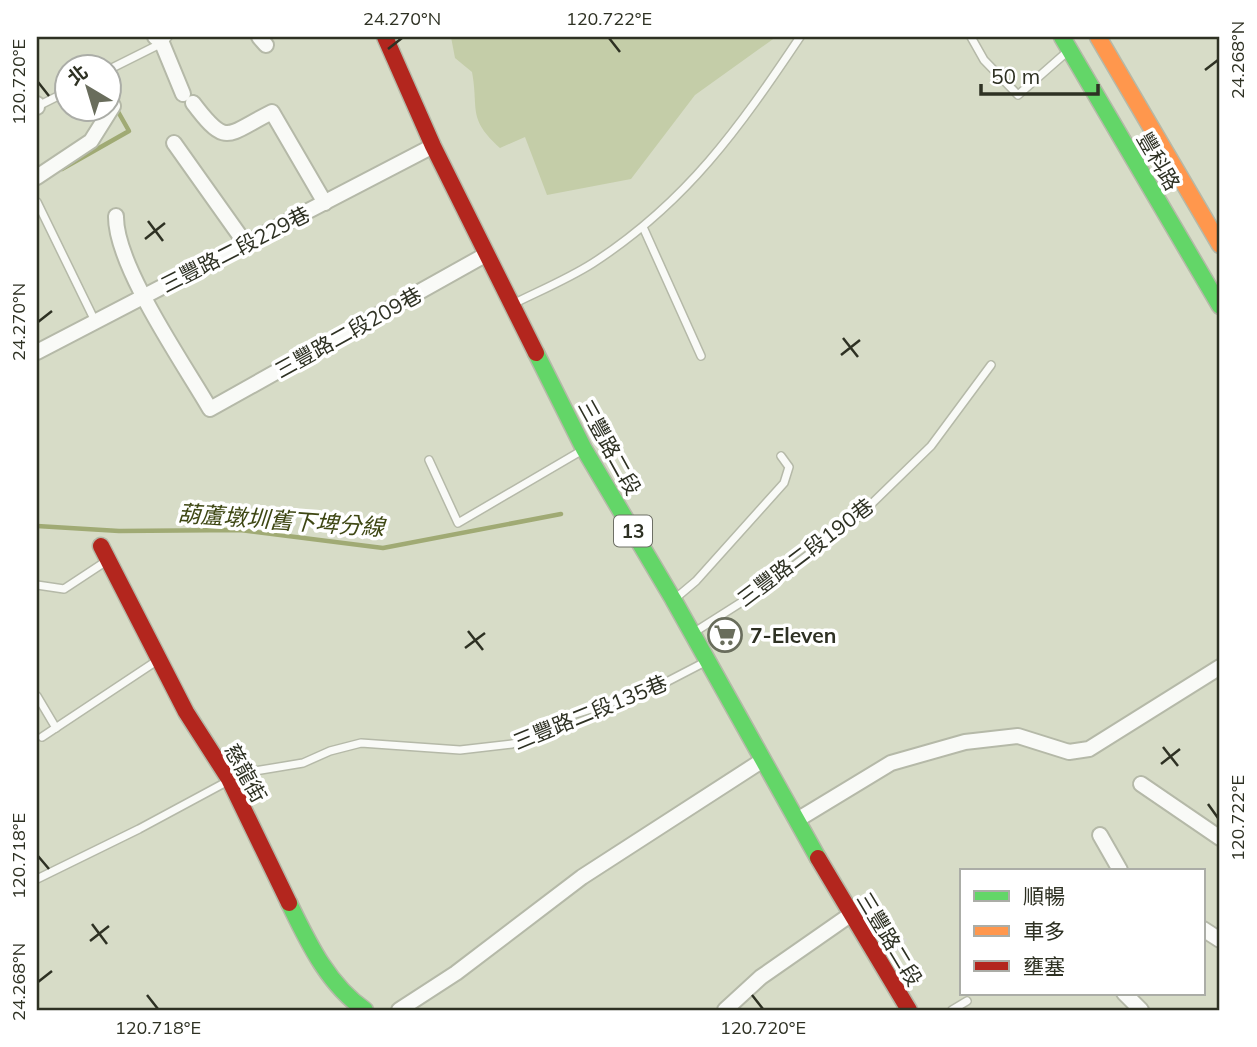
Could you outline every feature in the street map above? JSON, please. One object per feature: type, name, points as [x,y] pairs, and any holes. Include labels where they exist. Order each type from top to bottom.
[{"type":"main road","name":"三豐路二段","points":[[385,37],[433,146],[584,449],[673,599],[850,915],[909,1010]]},
{"type":"main road","name":"豐科路","points":[[1098,37],[1220,245]]},
{"type":"main road","name":"豐科路","points":[[1066,43],[1220,306]]},
{"type":"main road","name":"慈龍街","points":[[105,553],[199,734],[230,779],[282,894],[333,978],[358,1008],[365,1010]]},
{"type":"street","points":[[162,39],[188,98],[212,129],[220,134],[229,134],[272,112],[325,203]]},
{"type":"street","points":[[37,177],[91,141],[103,122]]},
{"type":"street","points":[[174,143],[245,243]]},
{"type":"street","name":"三豐路二段229巷","points":[[37,352],[433,146]]},
{"type":"street","points":[[116,216],[115,235],[144,295]]},
{"type":"street","name":"三豐路二段209巷","points":[[144,295],[210,409],[487,254]]},
{"type":"street","points":[[797,820],[891,763],[965,741],[1018,736],[1069,752],[1090,750],[1220,667]]},
{"type":"street","points":[[399,1010],[456,973],[582,877],[763,760]]},
{"type":"street","points":[[1141,784],[1220,838]]},
{"type":"street","points":[[1100,835],[1119,869]]},
{"type":"street","points":[[724,1010],[761,977],[850,915]]},
{"type":"street","points":[[1204,930],[1220,940]]},
{"type":"street","points":[[1126,995],[1141,1010]]},
{"type":"lane","points":[[512,304],[591,264],[643,227],[714,159],[800,37]]},
{"type":"lane","points":[[971,37],[984,60],[1018,95],[1066,43]]},
{"type":"lane","points":[[122,62],[162,39]]},
{"type":"lane","points":[[37,201],[95,321]]},
{"type":"lane","points":[[643,227],[701,356]]},
{"type":"lane","name":"三豐路二段190巷","points":[[692,633],[770,584],[859,516],[931,446],[991,365]]},
{"type":"lane","points":[[429,460],[458,523],[584,449]]},
{"type":"lane","points":[[673,599],[696,582],[784,483],[789,467],[781,456]]},
{"type":"lane","points":[[37,585],[64,589],[105,553]]},
{"type":"lane","points":[[42,737],[160,659]]},
{"type":"lane","name":"三豐路二段135巷","points":[[37,879],[139,829],[230,779],[251,771],[303,763],[330,751],[361,743],[460,750],[512,744],[531,738],[563,718],[651,690],[707,660]]},
{"type":"lane","points":[[37,696],[56,728]]},
{"type":"lane","points":[[952,1010],[967,1001]]},
{"type":"green space","points":[[451,37],[776,37],[695,95],[631,179],[547,195],[525,137],[500,148],[478,121],[472,72],[455,58]]},
{"type":"waterway","points":[[62,169],[129,131],[122,119]]},
{"type":"waterway","name":"葫蘆墩圳舊下埤分線","points":[[37,526],[119,531],[240,530],[383,548],[561,514]]},
{"type":"traffic: fast","points":[[1062,37],[1220,306]]},
{"type":"traffic: fast","points":[[536,353],[584,449],[673,599],[818,858]]},
{"type":"traffic: fast","points":[[289,903],[320,962],[340,988],[365,1010]]},
{"type":"traffic: slow","points":[[1098,37],[1220,245]]},
{"type":"traffic: jam","points":[[385,37],[433,146],[536,353]]},
{"type":"traffic: jam","points":[[101,546],[186,712],[229,779],[289,903]]},
{"type":"traffic: jam","points":[[818,858],[909,1010]]},
{"type":"place","name":"7-Eleven","points":[[725,635]]}]
